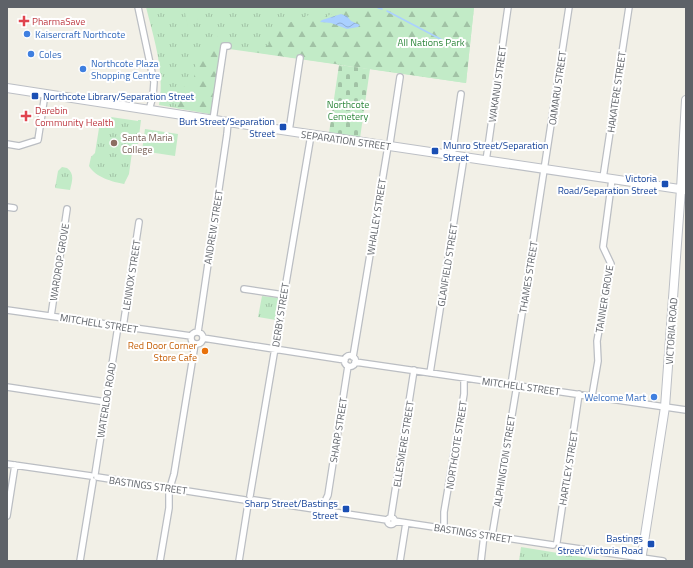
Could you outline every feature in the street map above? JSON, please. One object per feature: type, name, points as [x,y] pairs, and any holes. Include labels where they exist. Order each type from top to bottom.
[{"type":"street","points":[[138,7],[154,82],[153,96],[149,110]]},
{"type":"street","name":"WAKANUI STREET","points":[[486,160],[508,7]]},
{"type":"street","name":"OAMARU STREET","points":[[544,169],[569,7]]},
{"type":"street","name":"HAKATERE STREET","points":[[603,178],[629,7]]},
{"type":"street","points":[[213,120],[224,46]]},
{"type":"street","points":[[289,131],[300,58]]},
{"type":"street","name":"WHALLEY STREET","points":[[354,359],[400,77]]},
{"type":"street","name":"SEPARATION STREET","points":[[7,88],[684,190]]},
{"type":"street","points":[[7,144],[19,146],[38,140],[45,94]]},
{"type":"street","points":[[452,156],[461,94]]},
{"type":"street","name":"VICTORIA ROAD","points":[[642,560],[665,407],[684,190],[686,100]]},
{"type":"street","name":"ANDREW STREET","points":[[198,332],[228,122]]},
{"type":"street","name":"DERBY STREET","points":[[252,498],[311,135]]},
{"type":"street","name":"GLANFIELD STREET","points":[[430,373],[464,157]]},
{"type":"street","name":"THAMES STREET","points":[[514,385],[544,169]]},
{"type":"street","name":"TANNER GROVE","points":[[592,396],[598,361],[597,341],[611,264],[603,247],[612,179]]},
{"type":"street","points":[[7,207],[14,208]]},
{"type":"street","name":"WARDROP GROVE","points":[[50,316],[67,209]]},
{"type":"street","name":"LENNOX STREET","points":[[120,326],[139,222]]},
{"type":"street","points":[[244,289],[284,295]]},
{"type":"street","name":"MITCHELL STREET","points":[[7,310],[191,336]]},
{"type":"street","name":"WATERLOO ROAD","points":[[80,561],[120,326]]},
{"type":"street","points":[[160,561],[195,344],[192,342],[191,336],[193,333],[198,332],[202,334],[203,338]]},
{"type":"street","points":[[203,338],[345,360],[349,356],[354,359],[353,366],[348,366],[345,364],[345,360]]},
{"type":"street","points":[[195,344],[201,342],[203,338]]},
{"type":"street","name":"MITCHELL STREET","points":[[354,359],[430,373],[686,410]]},
{"type":"street","name":"SHARP STREET","points":[[329,511],[328,495],[348,366]]},
{"type":"street","name":"ELLESMERE STREET","points":[[391,520],[414,370]]},
{"type":"street","name":"NORTHCOTE STREET","points":[[441,529],[464,394],[464,378]]},
{"type":"street","name":"ALPHINGTON STREET","points":[[492,536],[514,385]]},
{"type":"street","points":[[7,387],[106,402]]},
{"type":"street","name":"HARTLEY STREET","points":[[557,544],[579,394]]},
{"type":"street","name":"BASTINGS STREET","points":[[7,464],[172,488],[247,502]]},
{"type":"street","points":[[7,516],[15,465]]},
{"type":"street","name":"SHARP STREET","points":[[321,510],[328,495]]},
{"type":"street","points":[[239,561],[247,502],[252,504],[252,498]]},
{"type":"street","name":"BASTINGS STREET","points":[[252,498],[441,529],[557,544],[642,560],[663,561]]},
{"type":"street","points":[[400,561],[406,523]]},
{"type":"street","points":[[480,561],[484,535]]},
{"type":"green space","name":"All Nations Park","points":[[146,7],[474,7],[466,83],[229,49],[229,45],[221,44],[211,114],[159,105],[161,80],[160,68]]},
{"type":"green space","points":[[167,7],[199,7],[197,22],[188,27],[184,8],[168,12]]},
{"type":"green space","points":[[344,7],[474,7],[466,83],[247,51],[269,45],[267,28],[286,24],[308,15],[322,18],[342,10]]},
{"type":"green space","points":[[219,35],[221,44],[211,114],[176,108],[178,92],[194,78],[196,62]]},
{"type":"green space","name":"Northcote Cemetery","points":[[339,65],[370,69],[360,138],[329,133]]},
{"type":"green space","points":[[111,117],[138,121],[141,120],[137,152],[132,152],[129,174],[124,184],[100,176],[89,166],[91,157],[95,153],[100,122]]},
{"type":"green space","points":[[145,129],[178,134],[175,156],[142,151]]},
{"type":"green space","points":[[62,167],[70,170],[72,175],[70,190],[55,188],[58,171]]},
{"type":"green space","points":[[262,296],[279,298],[276,320],[258,317]]},
{"type":"green space","points":[[521,547],[601,560],[601,561],[519,561]]},
{"type":"water","points":[[341,14],[347,16],[351,21],[360,25],[358,27],[347,29],[331,23],[320,22],[322,20]]},
{"type":"waterway","points":[[378,8],[382,9]]},
{"type":"waterway","points":[[387,11],[448,43]]},
{"type":"place","name":"PharmaSave","points":[[24,21]]},
{"type":"place","name":"Kaisercraft Northcote","points":[[27,34]]},
{"type":"place","name":"Coles","points":[[31,54]]},
{"type":"place","name":"Northcote Plaza Shopping Centre","points":[[83,69]]},
{"type":"place","name":"Northcote Library/Separation Street","points":[[35,96]]},
{"type":"place","name":"Darebin Community Health","points":[[26,116]]},
{"type":"place","name":"Burt Street/Separation Street","points":[[283,127]]},
{"type":"place","name":"Santa Maria College","points":[[114,143]]},
{"type":"place","name":"Munro Street/Separation Street","points":[[435,151]]},
{"type":"place","name":"Victoria Road/Separation Street","points":[[665,184]]},
{"type":"place","name":"Red Door Corner Store Cafe","points":[[205,351]]},
{"type":"place","name":"Welcome Mart","points":[[654,397]]},
{"type":"place","name":"Sharp Street/Bastings Street","points":[[346,509]]},
{"type":"place","name":"Bastings Street/Victoria Road","points":[[651,544]]}]
